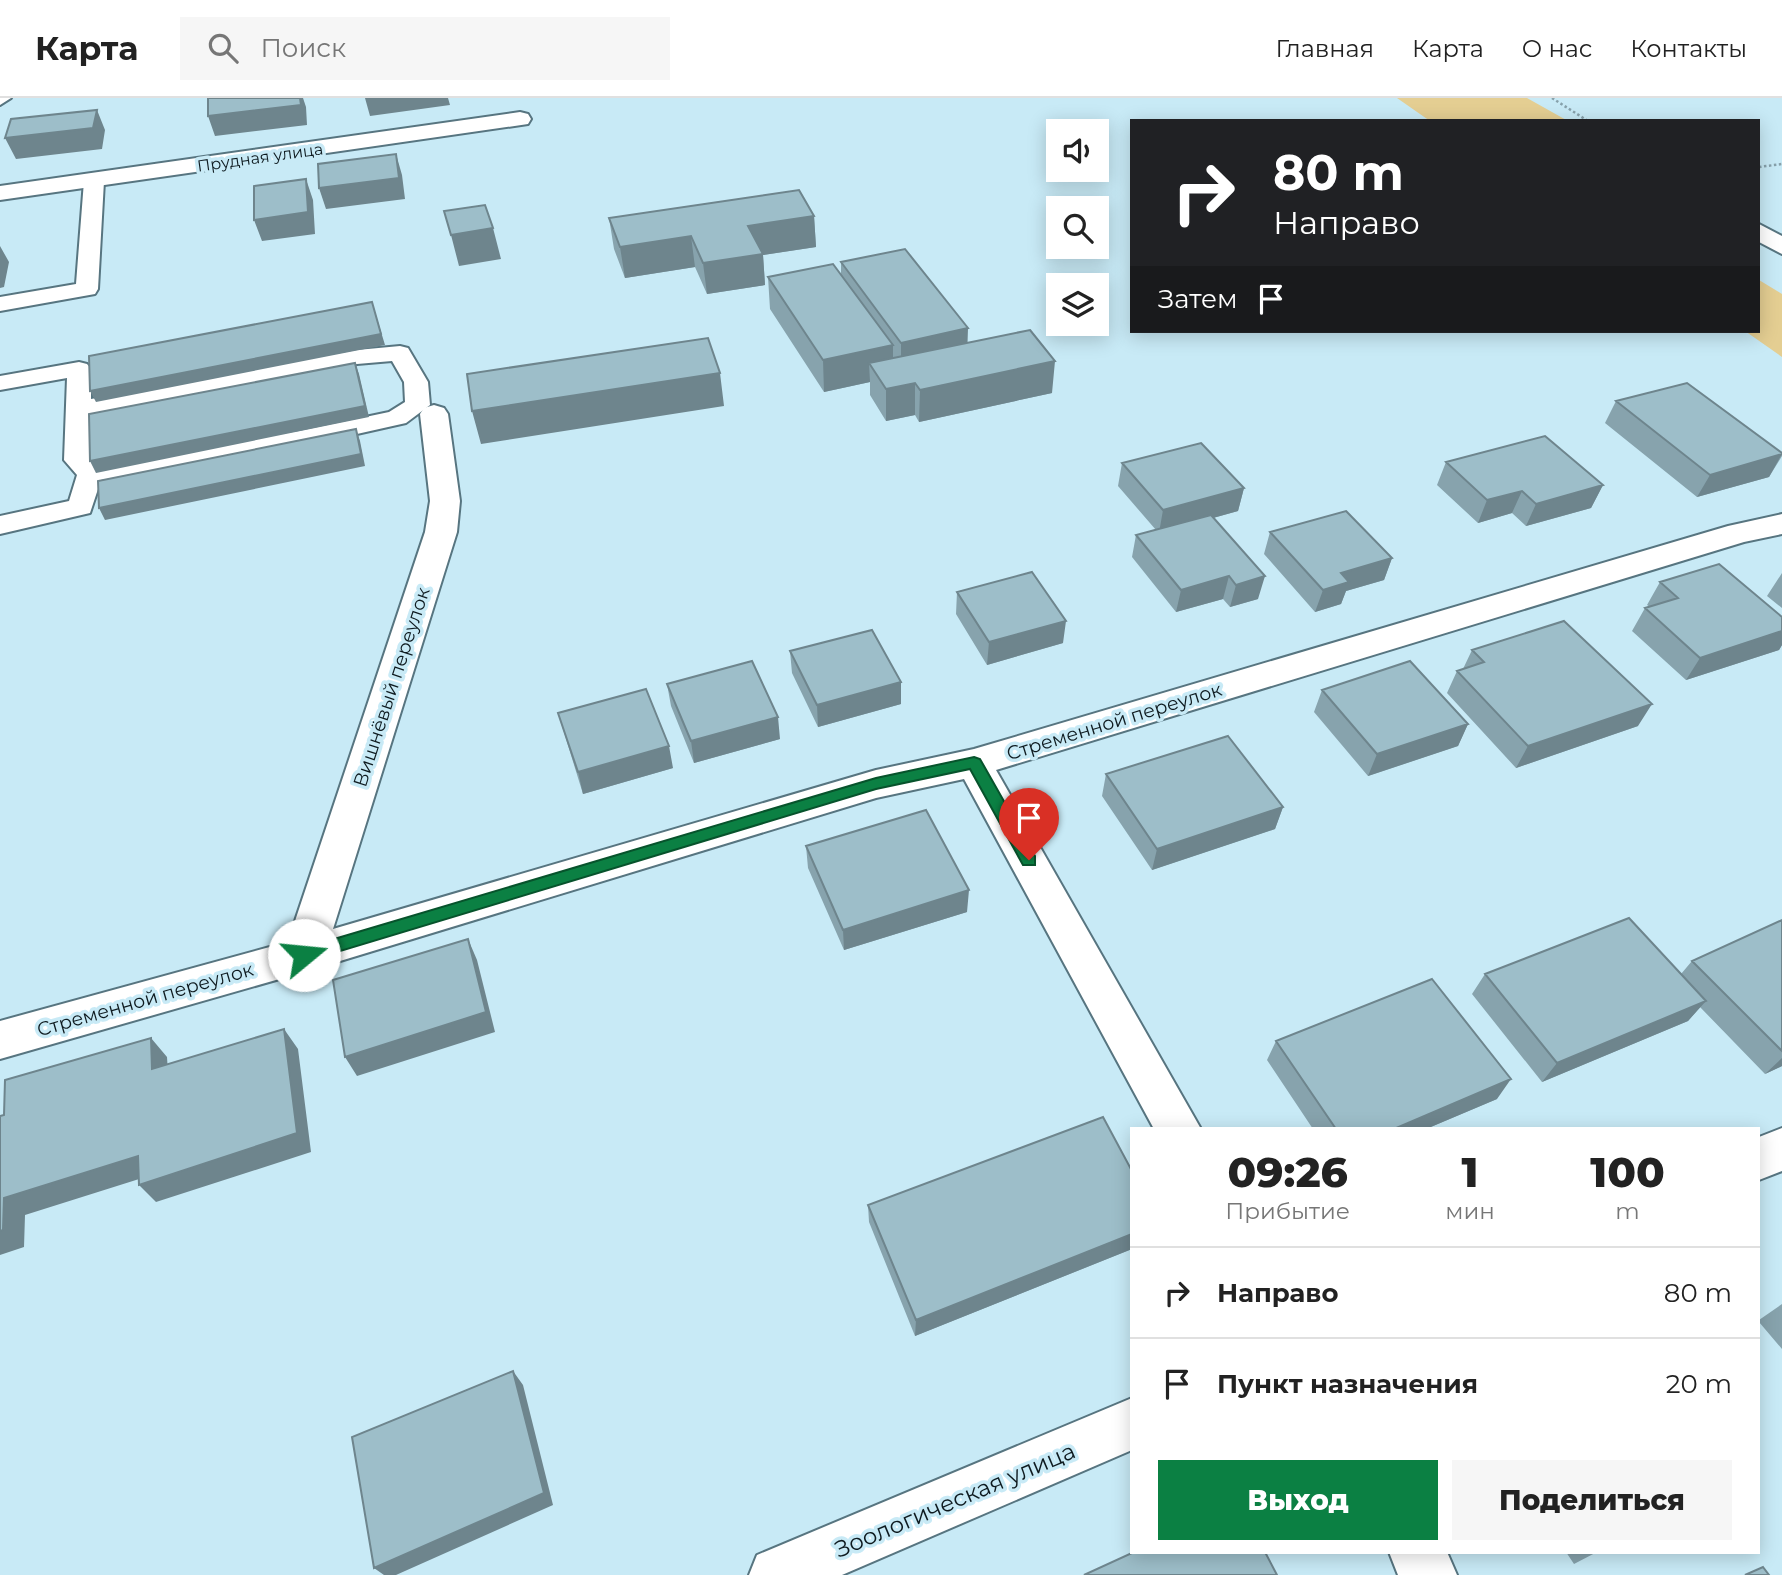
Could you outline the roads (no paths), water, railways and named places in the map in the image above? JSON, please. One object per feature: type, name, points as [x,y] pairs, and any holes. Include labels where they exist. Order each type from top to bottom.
[{"type":"street","name":"Прудная улица","points":[[0,193],[520,119]]},
{"type":"street","points":[[1760,232],[1782,247]]},
{"type":"street","name":"Вишнёвый переулок","points":[[304,955],[441,532],[445,501],[434,414]]},
{"type":"street","name":"Стременной переулок","points":[[0,1040],[304,955],[876,784],[974,763],[1739,533],[1782,524]]},
{"type":"street","points":[[974,763],[1177,1127]]},
{"type":"street","points":[[1760,1159],[1782,1149]]},
{"type":"street","name":"Зоологическая улица","points":[[777,1575],[1130,1425]]},
{"type":"street","points":[[1417,1554],[1429,1575]]},
{"type":"lane","points":[[0,304],[87,289],[94,181]]},
{"type":"lane","points":[[78,409],[368,356],[400,354],[416,382],[418,405],[397,418],[299,439],[90,474]]},
{"type":"lane","points":[[0,383],[79,369],[77,460],[90,474]]},
{"type":"lane","points":[[0,525],[81,507],[90,474]]}]
